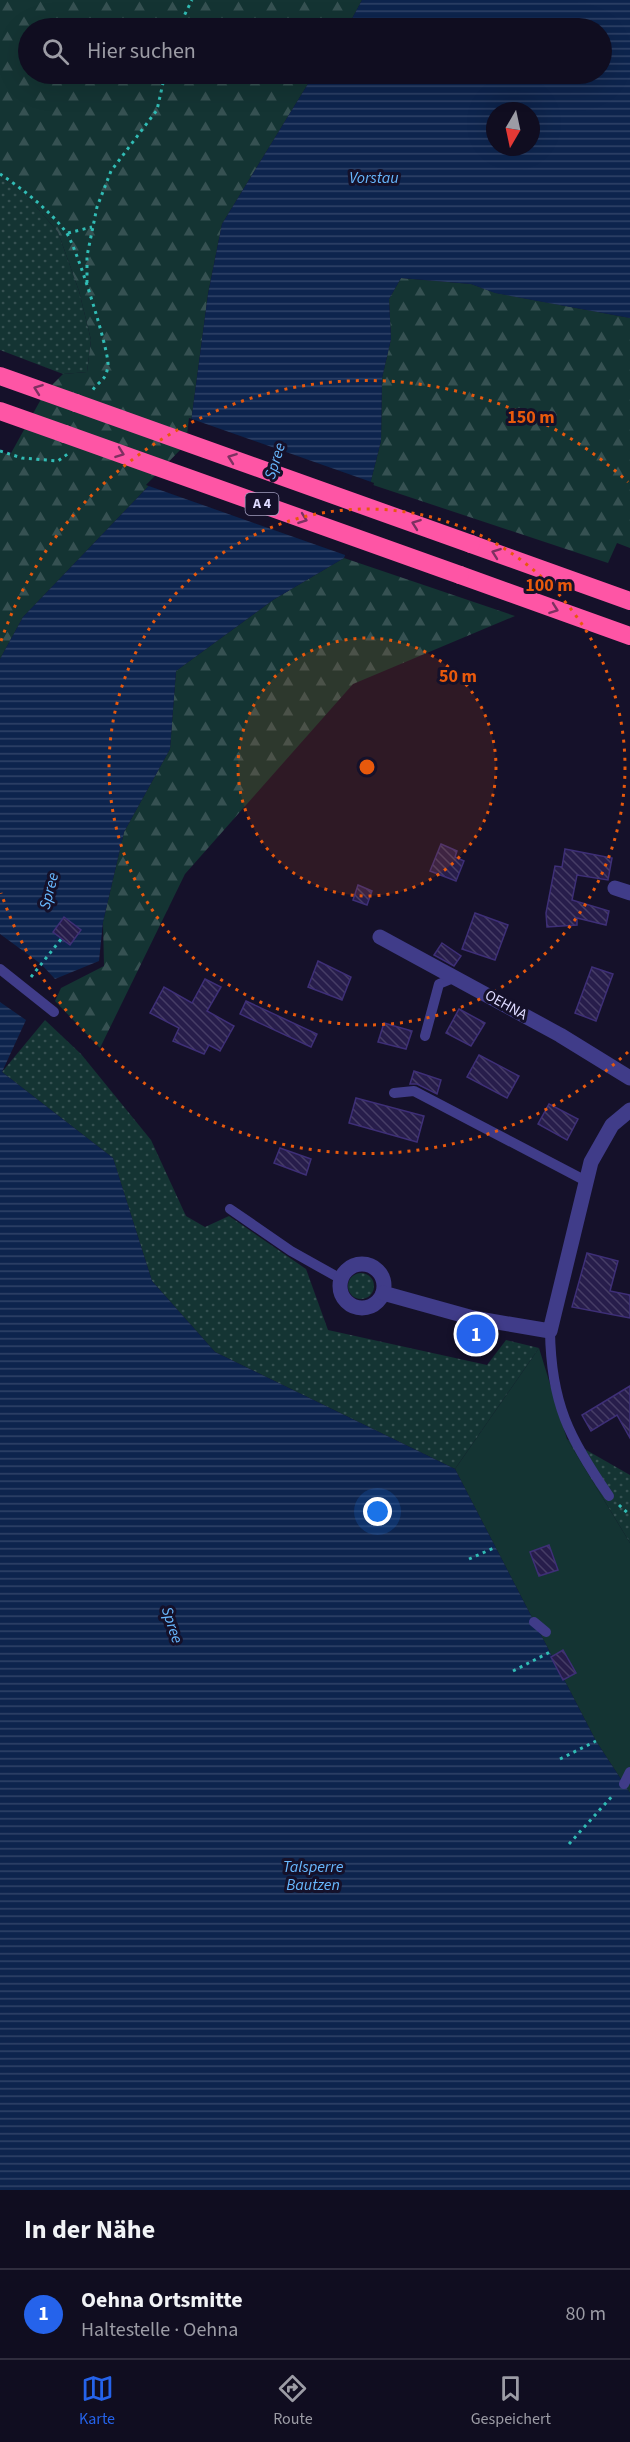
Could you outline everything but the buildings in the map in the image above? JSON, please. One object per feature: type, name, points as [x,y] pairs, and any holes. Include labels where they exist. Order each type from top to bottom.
[{"type":"highway","name":"A 4","points":[[0,376],[630,601]]},
{"type":"highway","name":"A 4","points":[[0,411],[630,636]]},
{"type":"street","name":"OEHNA","points":[[380,936],[456,977],[630,1078]]},
{"type":"street","points":[[382,1293],[473,1318],[550,1331],[591,1162],[612,1125],[630,1110]]},
{"type":"street","points":[[357,1265],[372,1267],[382,1278],[382,1293],[375,1304],[362,1308],[355,1307],[349,1304],[341,1293],[341,1279],[345,1273],[357,1265]]},
{"type":"lane","points":[[0,969],[54,1012]]},
{"type":"lane","points":[[425,1036],[439,984],[456,977]]},
{"type":"lane","points":[[394,1093],[414,1091],[586,1180]]},
{"type":"lane","points":[[230,1209],[291,1251],[341,1279]]},
{"type":"lane","points":[[550,1331],[553,1384],[560,1410],[579,1450],[609,1496]]},
{"type":"lane","points":[[534,1622],[546,1632]]},
{"type":"lane","points":[[624,1784],[630,1772]]},
{"type":"path","points":[[183,18],[192,0]]},
{"type":"path","points":[[88,287],[87,256],[93,227],[111,171],[157,111],[163,84]]},
{"type":"path","points":[[0,174],[19,187],[68,233],[88,287],[108,362]]},
{"type":"path","points":[[68,233],[93,227]]},
{"type":"path","points":[[0,451],[10,455]]},
{"type":"path","points":[[41,964],[62,938]]},
{"type":"path","points":[[469,1559],[495,1548]]},
{"type":"path","points":[[513,1671],[550,1652]]},
{"type":"path","points":[[560,1759],[596,1740]]},
{"type":"path","points":[[569,1844],[624,1784]]},
{"type":"green space","points":[[0,0],[362,0],[352,18],[18,18],[18,84],[308,84],[222,224],[208,294],[188,445],[23,617],[0,659],[0,451],[10,455],[45,392],[63,374],[87,372],[91,340],[79,291],[58,232],[19,187],[0,178]]},
{"type":"green space","points":[[0,178],[19,187],[58,232],[79,291],[91,340],[87,372],[63,374],[0,350]]},
{"type":"green space","points":[[401,278],[471,284],[496,293],[630,318],[630,548],[617,543],[608,563],[370,484],[381,441],[382,378],[391,339],[389,299]]},
{"type":"green space","points":[[344,558],[515,616],[353,684],[185,874],[100,1048],[55,1001],[61,988],[104,966],[103,922],[124,832],[170,749],[176,671],[273,600]]},
{"type":"green space","points":[[45,1020],[81,1054],[151,1140],[186,1216],[205,1227],[229,1216],[306,1269],[328,1330],[487,1365],[506,1340],[539,1348],[455,1469],[215,1352],[152,1281],[113,1158],[2,1072]]},
{"type":"green space","points":[[361,1273],[370,1277],[374,1286],[370,1295],[361,1299],[352,1295],[348,1286],[352,1277]]},
{"type":"green space","points":[[539,1348],[567,1439],[630,1543],[630,1793],[596,1741],[455,1469]]},
{"type":"green space","points":[[567,1439],[630,1475],[630,1543]]},
{"type":"water","name":"Vorstau","points":[[362,0],[630,0],[630,318],[495,293],[471,284],[401,278],[389,299],[391,339],[382,378],[381,441],[364,508],[344,558],[273,600],[176,671],[170,749],[124,832],[103,922],[99,961],[55,979],[41,964],[0,934],[0,659],[23,617],[188,445],[208,294],[222,224],[308,84],[612,84],[612,18],[352,18]]},
{"type":"water","name":"Talsperre Bautzen","points":[[0,1002],[26,1020],[2,1072],[113,1158],[152,1281],[215,1352],[455,1469],[596,1741],[630,1793],[630,2190],[0,2190]]},
{"type":"pier","points":[[189,418],[374,483],[367,509],[348,556],[146,485],[186,444]]},
{"type":"place","name":"Oehna Ortsmitte","points":[[476,1334]]},
{"type":"water label","name":"Spree","points":[[275,461]]},
{"type":"water label","name":"Spree","points":[[49,891]]},
{"type":"water label","name":"Spree","points":[[172,1625]]}]
